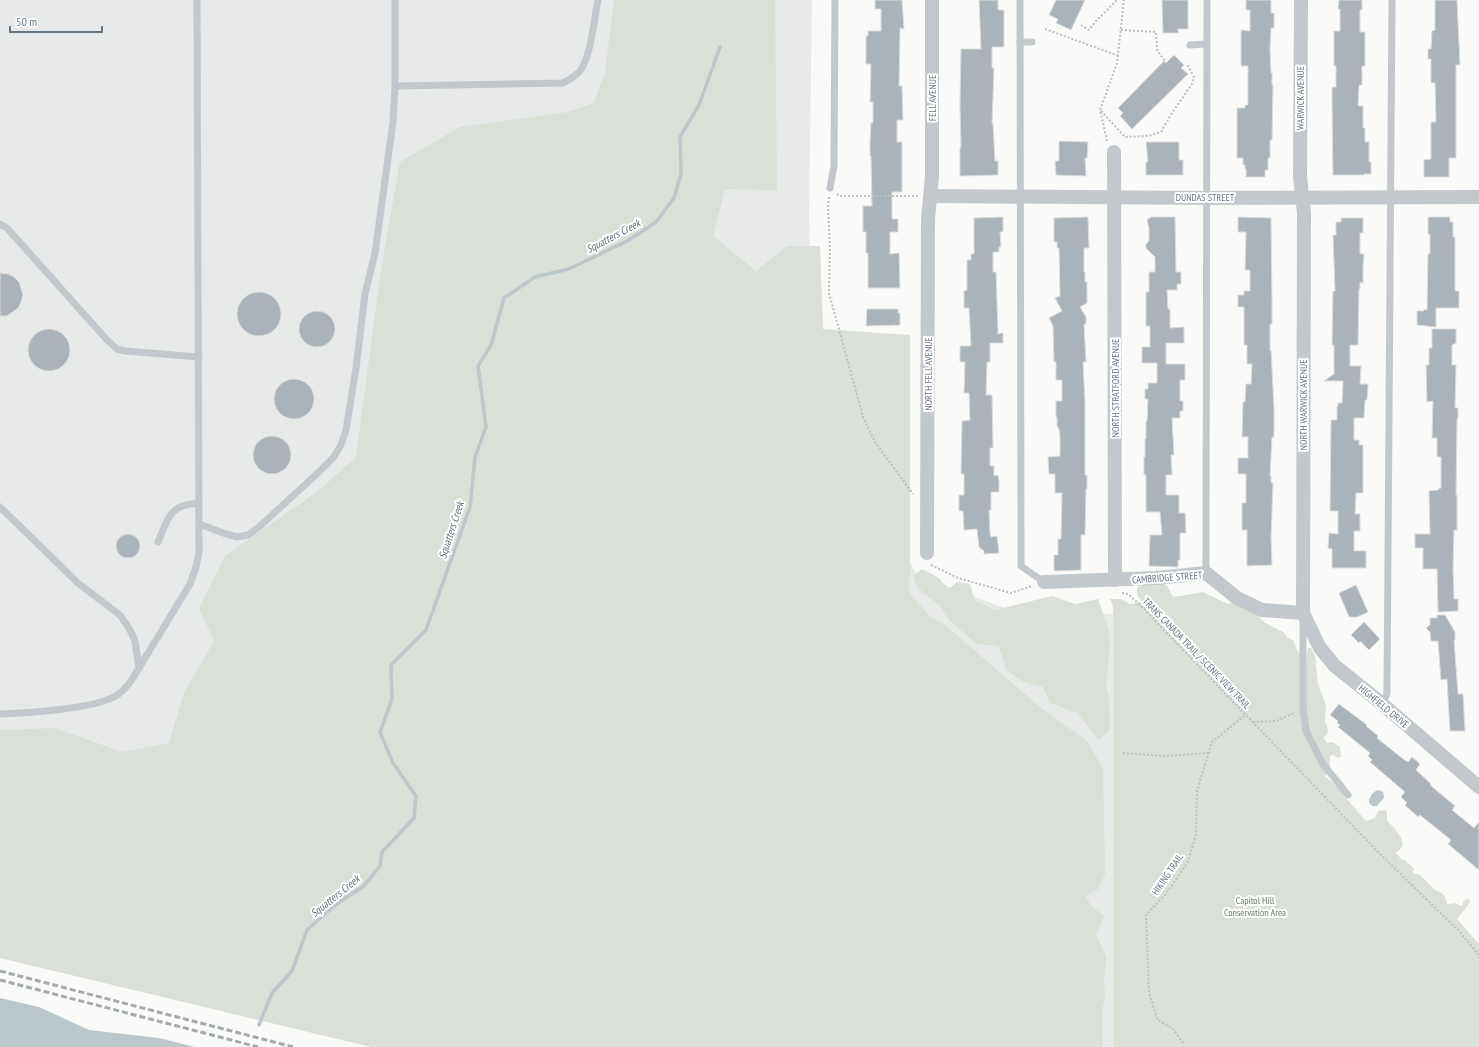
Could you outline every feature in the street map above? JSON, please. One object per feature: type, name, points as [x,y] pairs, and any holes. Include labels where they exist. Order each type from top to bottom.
[{"type":"street","name":"FELL AVENUE","points":[[926,196],[932,0]]},
{"type":"street","name":"WARWICK AVENUE","points":[[1301,0],[1300,177],[1302,197]]},
{"type":"street","name":"NORTH STRATFORD AVENUE","points":[[1114,152],[1115,586]]},
{"type":"street","name":"DUNDAS STREET","points":[[926,196],[1206,198],[1479,197]]},
{"type":"street","name":"NORTH FELL AVENUE","points":[[926,196],[928,219],[927,558]]},
{"type":"street","name":"NORTH WARWICK AVENUE","points":[[1302,197],[1304,228],[1302,613]]},
{"type":"street","name":"CAMBRIDGE STREET","points":[[1044,582],[1115,586],[1156,578],[1206,573],[1237,598],[1262,610],[1302,613]]},
{"type":"street","name":"HIGHFIELD DRIVE","points":[[1302,613],[1320,648],[1334,666],[1381,703],[1479,787]]},
{"type":"lane","points":[[0,714],[70,708],[98,702],[116,696],[130,683],[190,584],[196,567],[199,552],[197,0]]},
{"type":"lane","points":[[199,524],[237,537],[248,535],[259,527],[320,472],[333,458],[341,445],[346,430],[356,368],[365,294],[375,253],[393,122],[395,86],[395,0]]},
{"type":"lane","points":[[395,86],[563,83],[571,79],[579,72],[584,63],[590,42],[598,0]]},
{"type":"lane","points":[[830,188],[834,166],[835,0]]},
{"type":"lane","points":[[1020,0],[1021,566],[1044,582]]},
{"type":"lane","points":[[1206,573],[1206,198],[1202,118],[1207,0]]},
{"type":"lane","points":[[1381,703],[1387,692],[1392,197],[1392,0]]},
{"type":"lane","points":[[1020,42],[1032,42]]},
{"type":"lane","points":[[1190,44],[1206,44]]},
{"type":"lane","points":[[0,224],[7,228],[107,340],[117,348],[125,351],[199,357]]},
{"type":"lane","points":[[158,542],[169,517],[174,510],[180,506],[199,503]]},
{"type":"lane","points":[[0,507],[79,584],[120,615],[130,630],[135,642],[139,668]]},
{"type":"lane","points":[[1302,613],[1303,709],[1306,731],[1323,764],[1348,795]]},
{"type":"path","points":[[1081,25],[1089,30],[1117,0]]},
{"type":"path","points":[[1114,152],[1106,140],[1100,110],[1118,63],[1124,0]]},
{"type":"path","points":[[1045,29],[1119,56]]},
{"type":"path","points":[[1121,30],[1156,32],[1157,50],[1165,61]]},
{"type":"path","points":[[1100,110],[1124,137],[1148,136],[1161,132],[1192,84],[1194,77],[1187,64]]},
{"type":"path","points":[[830,188],[839,196],[926,196]]},
{"type":"path","points":[[830,188],[828,208],[830,248],[829,293],[863,417],[875,442],[914,495]]},
{"type":"path","points":[[927,558],[958,578],[1011,593],[1044,582]]},
{"type":"path","name":"TRANS CANADA TRAIL / SCENIC VIEW TRAIL","points":[[1115,586],[1128,594],[1138,603],[1378,852],[1458,930],[1479,955]]},
{"type":"path","points":[[1253,722],[1276,720],[1303,709]]},
{"type":"path","name":"HIKING TRAIL","points":[[1183,1043],[1173,1029],[1157,1019],[1149,992],[1146,915],[1165,895],[1188,862],[1196,834],[1197,791],[1212,742],[1246,715]]},
{"type":"path","points":[[1122,753],[1165,756],[1209,752]]},
{"type":"shaded area","points":[[0,0],[812,0],[809,222],[815,351],[861,482],[917,574],[1017,613],[1113,614],[1114,1047],[373,1047],[0,950]]},
{"type":"shaded area","points":[[1378,790],[1383,792],[1384,798],[1377,806],[1372,806],[1369,803],[1369,799],[1373,793]]},
{"type":"shaded area","points":[[0,998],[39,1007],[89,1030],[159,1038],[195,1047],[0,1047]]},
{"type":"green space","points":[[614,0],[775,0],[777,190],[725,189],[713,236],[756,271],[787,246],[820,246],[823,329],[910,335],[910,575],[908,584],[910,593],[930,617],[945,625],[1040,707],[1087,741],[1103,769],[1105,874],[1098,889],[1086,896],[1090,905],[1104,916],[1096,934],[1106,957],[1104,978],[1105,997],[1102,1012],[1103,1047],[371,1047],[0,958],[0,730],[55,728],[122,752],[169,743],[184,693],[214,641],[199,608],[225,556],[318,491],[356,457],[382,263],[400,162],[460,127],[568,112],[594,103],[605,73]]},
{"type":"green space","points":[[922,569],[939,578],[948,589],[957,582],[970,584],[975,601],[995,610],[1052,596],[1075,604],[1098,599],[1108,628],[1110,647],[1106,686],[1109,699],[1110,730],[1099,740],[1077,713],[1050,703],[1043,687],[1023,682],[1006,670],[999,646],[977,644],[949,620],[939,605],[919,589],[914,580],[914,575]]},
{"type":"green space","name":"Capitol Hill Conservation Area","points":[[1160,580],[1167,586],[1173,597],[1203,592],[1228,604],[1232,603],[1253,610],[1264,622],[1283,632],[1288,638],[1294,641],[1296,649],[1306,662],[1308,648],[1311,648],[1315,656],[1318,684],[1326,705],[1325,721],[1328,730],[1327,735],[1323,737],[1327,743],[1333,742],[1340,747],[1341,756],[1338,758],[1333,755],[1330,756],[1330,770],[1325,776],[1342,791],[1344,796],[1366,821],[1375,818],[1378,811],[1384,810],[1387,812],[1387,820],[1401,838],[1403,846],[1396,853],[1402,860],[1404,859],[1414,869],[1413,872],[1415,874],[1419,874],[1434,889],[1445,896],[1447,905],[1454,903],[1460,906],[1463,905],[1463,902],[1468,898],[1470,901],[1457,919],[1479,944],[1479,1047],[1114,1047],[1113,606],[1110,599],[1121,599],[1130,604],[1143,602],[1137,595],[1137,588],[1149,582]]},
{"type":"building","points":[[875,0],[902,0],[904,29],[900,28],[899,86],[902,86],[903,120],[897,120],[897,142],[902,142],[902,192],[892,192],[892,219],[898,219],[898,232],[890,232],[890,254],[899,253],[900,288],[868,288],[868,253],[866,253],[866,232],[863,232],[863,206],[872,206],[870,142],[871,123],[873,123],[873,102],[870,102],[871,64],[866,64],[866,36],[868,36],[868,31],[881,31],[881,9],[875,9]]},
{"type":"building","points":[[979,0],[998,0],[998,10],[1004,10],[1004,47],[992,47],[992,68],[994,68],[992,124],[995,161],[998,161],[998,175],[960,176],[961,49],[981,49]]},
{"type":"building","points":[[1056,0],[1085,0],[1071,30],[1056,23],[1058,19],[1049,15]]},
{"type":"building","points":[[1162,0],[1188,0],[1188,29],[1178,29],[1178,33],[1163,33]]},
{"type":"building","points":[[1246,0],[1271,0],[1271,13],[1274,13],[1274,28],[1271,28],[1270,49],[1273,85],[1272,140],[1270,140],[1270,158],[1268,158],[1268,170],[1265,170],[1265,177],[1246,177],[1246,169],[1245,165],[1243,165],[1243,158],[1237,158],[1237,108],[1245,108],[1245,105],[1248,105],[1248,66],[1241,66],[1241,30],[1250,31],[1250,10],[1246,10]]},
{"type":"building","points":[[1339,0],[1362,0],[1362,10],[1360,10],[1360,32],[1365,32],[1365,66],[1362,66],[1362,85],[1359,85],[1358,106],[1363,106],[1363,128],[1365,128],[1365,142],[1369,142],[1369,162],[1371,162],[1371,174],[1333,175],[1332,89],[1333,87],[1336,87],[1336,66],[1334,66],[1334,31],[1340,31],[1340,9],[1338,9]]},
{"type":"building","points":[[1435,0],[1457,0],[1460,65],[1456,65],[1456,158],[1449,158],[1449,177],[1424,177],[1424,160],[1431,159],[1431,122],[1436,122],[1435,83],[1431,83],[1431,59],[1428,59],[1428,49],[1431,49],[1432,31],[1435,30]]},
{"type":"building","points":[[1174,55],[1184,65],[1181,68],[1188,74],[1132,129],[1120,116],[1123,113],[1118,108],[1164,61],[1166,63]]},
{"type":"building","points":[[1059,141],[1088,142],[1087,158],[1085,158],[1086,176],[1056,175],[1055,161],[1059,161]]},
{"type":"building","points":[[1146,142],[1179,142],[1179,160],[1183,160],[1183,175],[1146,175],[1146,162],[1148,162]]},
{"type":"building","points":[[1003,217],[1003,232],[1000,232],[1001,247],[999,247],[999,252],[993,252],[993,272],[996,272],[998,334],[1003,333],[1003,343],[990,343],[990,362],[987,362],[986,395],[992,395],[993,448],[990,448],[990,466],[994,466],[994,476],[998,475],[999,482],[999,492],[991,492],[991,510],[989,510],[990,534],[991,537],[997,536],[999,553],[984,554],[984,551],[979,547],[977,529],[964,530],[963,511],[959,511],[959,495],[964,495],[964,474],[961,474],[962,421],[970,420],[969,393],[964,393],[965,362],[960,362],[960,346],[971,346],[969,308],[964,308],[964,291],[967,290],[967,260],[971,260],[971,254],[974,254],[974,218]]},
{"type":"building","points":[[1088,217],[1089,248],[1084,248],[1084,272],[1085,282],[1087,282],[1087,303],[1080,307],[1086,317],[1086,324],[1084,324],[1086,362],[1083,362],[1085,401],[1085,475],[1087,475],[1085,535],[1081,535],[1081,570],[1054,571],[1054,555],[1058,555],[1058,539],[1061,539],[1062,493],[1055,493],[1055,474],[1049,474],[1048,457],[1060,456],[1060,436],[1057,426],[1056,401],[1062,401],[1062,380],[1056,380],[1053,326],[1049,318],[1062,311],[1055,298],[1060,296],[1059,248],[1057,248],[1057,242],[1054,242],[1054,218]]},
{"type":"building","points":[[1151,217],[1175,217],[1176,272],[1181,272],[1181,284],[1177,284],[1177,290],[1167,290],[1168,309],[1170,309],[1170,328],[1184,327],[1184,343],[1166,343],[1166,364],[1185,364],[1185,380],[1180,380],[1180,401],[1183,401],[1183,411],[1180,411],[1180,418],[1172,418],[1174,455],[1171,455],[1172,475],[1166,475],[1166,495],[1179,495],[1179,513],[1185,513],[1186,533],[1180,533],[1180,560],[1178,560],[1178,567],[1149,566],[1150,535],[1162,535],[1160,512],[1146,512],[1146,475],[1144,475],[1148,399],[1145,399],[1145,389],[1148,389],[1148,383],[1157,383],[1157,363],[1142,363],[1142,347],[1150,347],[1150,326],[1146,326],[1146,292],[1149,292],[1149,272],[1155,272],[1155,257],[1146,248],[1146,244],[1149,241],[1149,228],[1147,220]]},
{"type":"building","points":[[1238,217],[1271,218],[1272,324],[1270,324],[1270,350],[1274,408],[1274,437],[1272,437],[1270,476],[1271,483],[1273,483],[1271,538],[1272,565],[1247,566],[1247,530],[1242,530],[1242,503],[1246,503],[1246,474],[1238,474],[1238,458],[1248,458],[1248,437],[1242,437],[1243,402],[1245,402],[1246,384],[1251,384],[1252,364],[1247,364],[1247,345],[1244,345],[1244,307],[1238,307],[1238,295],[1244,295],[1244,291],[1250,291],[1250,270],[1245,270],[1246,232],[1238,232]]},
{"type":"building","points":[[1428,217],[1450,217],[1450,222],[1453,222],[1453,237],[1455,237],[1455,291],[1459,291],[1459,308],[1436,308],[1436,327],[1417,325],[1417,311],[1424,311],[1424,309],[1427,310],[1428,254],[1430,254]]},
{"type":"building","points":[[1341,218],[1363,218],[1363,233],[1360,233],[1360,254],[1364,254],[1363,283],[1360,282],[1359,289],[1358,345],[1350,345],[1350,366],[1361,366],[1360,384],[1368,384],[1364,418],[1354,418],[1354,440],[1359,440],[1359,445],[1363,445],[1363,493],[1356,493],[1355,514],[1360,514],[1360,531],[1354,531],[1354,551],[1366,551],[1366,568],[1332,568],[1332,549],[1328,548],[1329,533],[1338,534],[1338,511],[1330,511],[1331,420],[1337,420],[1337,406],[1338,403],[1342,403],[1343,381],[1324,381],[1334,374],[1334,345],[1332,345],[1333,291],[1335,291],[1333,235],[1336,235],[1336,222],[1341,222]]},
{"type":"building","points":[[0,273],[8,274],[14,277],[19,282],[23,295],[18,308],[7,316],[0,316]]},
{"type":"building","points":[[259,292],[271,296],[277,302],[281,314],[277,326],[271,332],[259,336],[247,332],[241,326],[237,314],[241,302],[247,296]]},
{"type":"building","points":[[867,309],[898,309],[898,313],[900,313],[900,325],[866,326]]},
{"type":"building","points":[[317,311],[330,316],[335,329],[330,342],[317,347],[304,342],[299,329],[304,316]]},
{"type":"building","points":[[45,329],[53,329],[61,332],[67,338],[70,350],[67,362],[61,368],[53,371],[45,371],[37,368],[31,362],[28,354],[28,346],[31,338],[37,332]]},
{"type":"building","points":[[1432,329],[1456,329],[1456,343],[1452,345],[1452,365],[1456,365],[1455,408],[1458,408],[1456,495],[1457,530],[1454,530],[1453,569],[1454,599],[1458,599],[1458,611],[1438,612],[1437,569],[1423,569],[1423,548],[1415,548],[1415,534],[1430,534],[1429,491],[1438,490],[1441,488],[1441,457],[1437,457],[1437,438],[1432,438],[1433,401],[1427,402],[1426,365],[1429,365],[1429,348],[1432,348]]},
{"type":"building","points":[[294,379],[302,381],[308,385],[312,391],[314,399],[312,407],[308,413],[302,417],[294,419],[286,417],[280,413],[276,407],[274,399],[276,391],[280,385],[286,381]]},
{"type":"building","points":[[268,436],[276,436],[283,439],[288,444],[291,455],[288,466],[283,471],[276,474],[268,474],[261,471],[256,466],[253,459],[253,451],[256,444],[261,439]]},
{"type":"building","points":[[128,534],[137,537],[140,546],[137,555],[128,558],[119,555],[116,546],[119,537]]},
{"type":"building","points":[[1356,585],[1368,612],[1357,617],[1349,617],[1339,593]]},
{"type":"building","points":[[1437,615],[1445,615],[1455,632],[1454,640],[1458,694],[1463,694],[1465,731],[1450,731],[1447,679],[1441,680],[1438,641],[1431,641],[1430,632],[1426,628],[1430,625],[1430,618],[1437,618]]},
{"type":"building","points":[[1364,622],[1380,639],[1369,650],[1351,635]]},
{"type":"building","points":[[1339,704],[1367,725],[1366,726],[1378,736],[1377,738],[1403,759],[1408,762],[1412,757],[1420,764],[1416,770],[1431,784],[1430,785],[1455,806],[1452,810],[1474,828],[1479,822],[1479,870],[1448,844],[1451,840],[1420,815],[1418,817],[1405,805],[1407,803],[1401,797],[1405,792],[1370,762],[1372,760],[1368,756],[1370,753],[1338,727],[1340,725],[1337,723],[1338,721],[1330,715]]},
{"type":"waterway","name":"Squatters Creek","points":[[259,1025],[272,993],[292,971],[307,930],[335,905],[364,886],[380,866],[382,852],[414,818],[416,796],[393,763],[380,732],[392,699],[391,665],[426,630],[470,507],[475,457],[486,427],[478,366],[491,345],[504,298],[535,277],[569,269],[629,240],[656,222],[674,198],[681,174],[680,137],[699,105],[720,47]]},
{"type":"railway","points":[[0,971],[293,1047]]},
{"type":"railway","points":[[0,980],[258,1047]]}]
